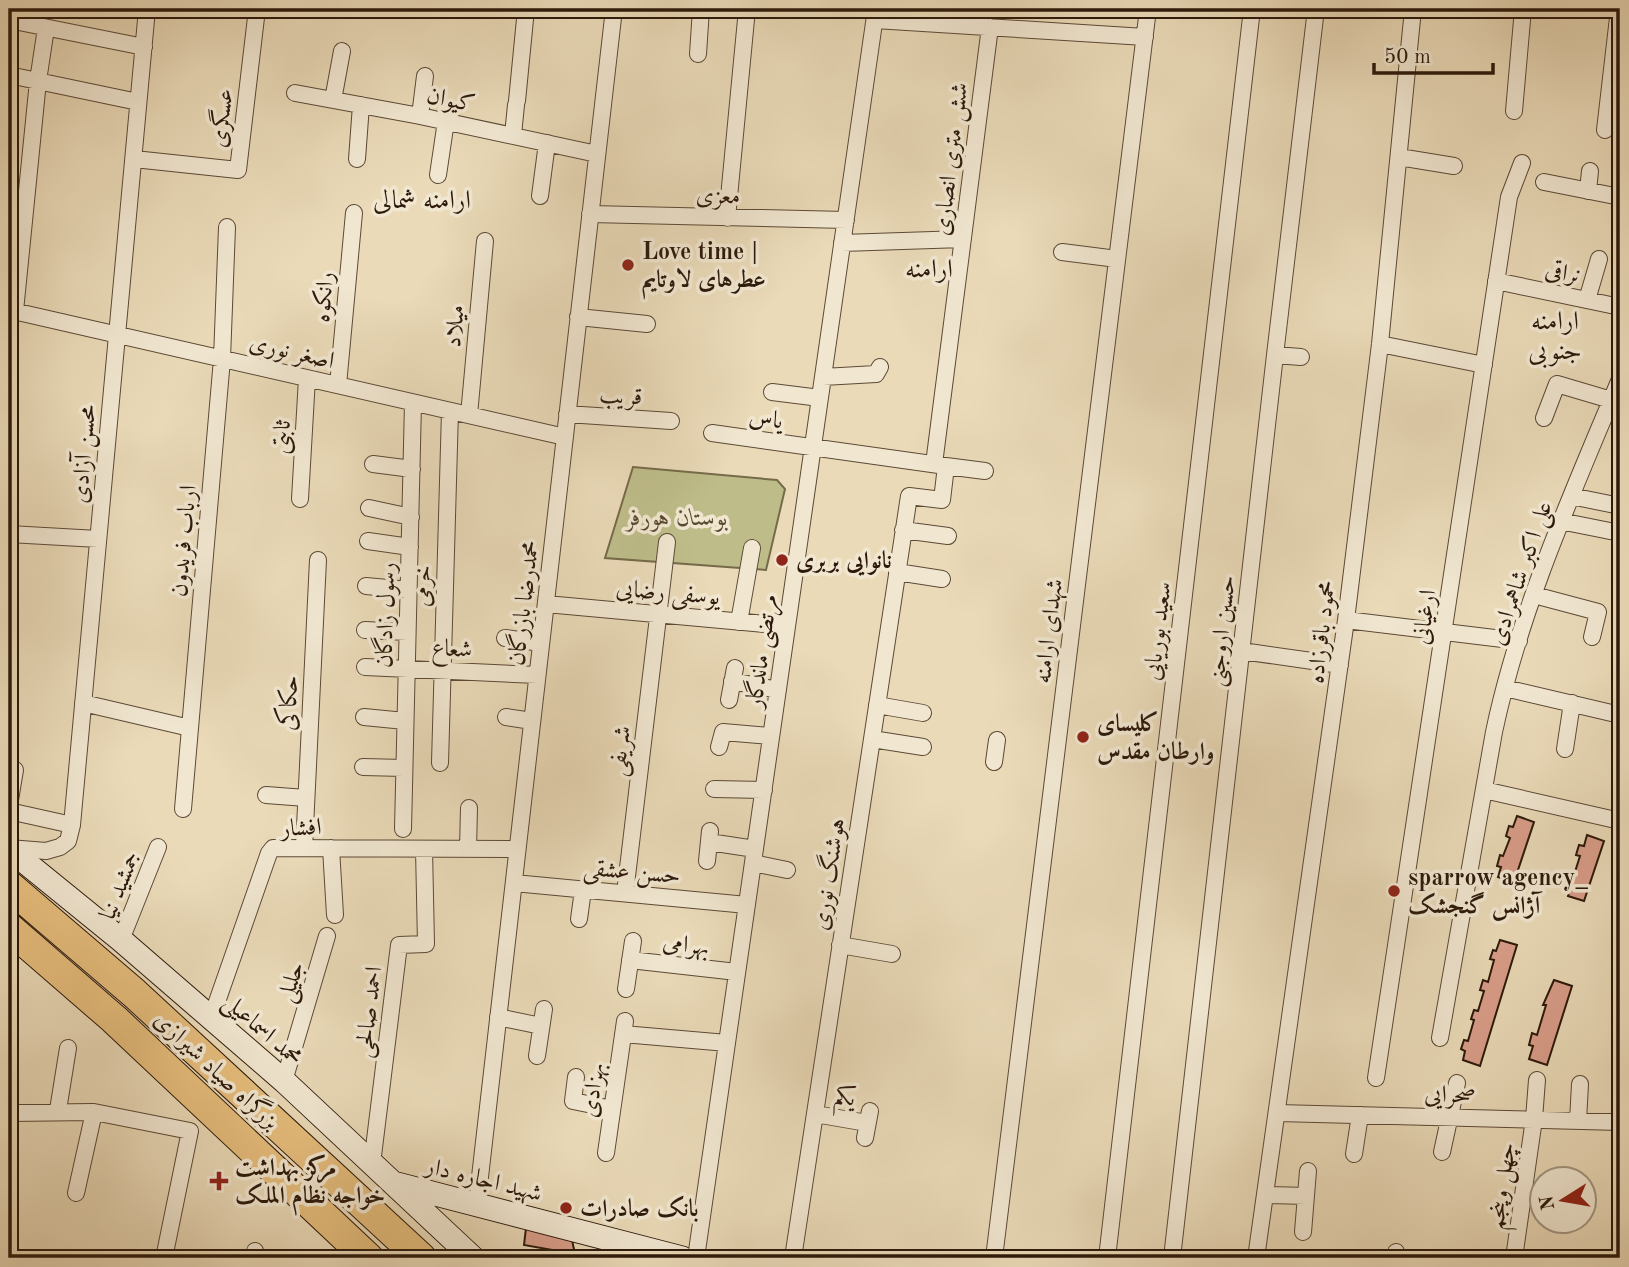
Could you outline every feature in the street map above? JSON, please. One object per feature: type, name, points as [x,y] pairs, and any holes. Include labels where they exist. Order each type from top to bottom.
[{"type":"highway","name":"بزرگراه صیاد شیرازی","points":[[9,886],[134,993],[421,1258]]},
{"type":"highway","name":"بزرگراه صیاد شیرازی","points":[[9,928],[114,1019],[368,1258]]},
{"type":"main road","name":"محمد اسماعیلی","points":[[9,848],[121,940],[284,1081],[472,1258]]},
{"type":"main road","name":"شهید اجاره دار","points":[[394,1184],[477,1203],[682,1258]]},
{"type":"main road","points":[[627,1258],[650,1249]]},
{"type":"street","name":"محسن آزادی","points":[[72,825],[147,9]]},
{"type":"street","name":"عسگری","points":[[134,159],[238,170],[257,9]]},
{"type":"street","points":[[513,135],[526,9]]},
{"type":"street","name":"محمدرضا بازرگان","points":[[477,1203],[614,9]]},
{"type":"street","points":[[698,54],[701,9]]},
{"type":"street","points":[[727,218],[747,9]]},
{"type":"street","name":"شهدای ارامنه","points":[[994,1258],[1148,9]]},
{"type":"street","name":"سعید بوریایی","points":[[1107,1258],[1252,9]]},
{"type":"street","name":"حسین اروجنی","points":[[1171,1258],[1317,9]]},
{"type":"street","name":"محمود باقرزاده","points":[[1256,1258],[1346,620],[1380,344],[1413,9]]},
{"type":"street","points":[[1514,111],[1523,9]]},
{"type":"street","points":[[1605,130],[1615,9]]},
{"type":"street","points":[[876,14],[990,27],[1145,37]]},
{"type":"street","name":"مرتضی ماندگار","points":[[696,1258],[876,14]]},
{"type":"street","points":[[9,20],[144,47]]},
{"type":"street","name":"شش متری انصاری","points":[[909,496],[942,500],[940,465],[963,239],[990,27]]},
{"type":"street","points":[[12,311],[46,28]]},
{"type":"street","points":[[333,100],[342,51]]},
{"type":"street","points":[[9,75],[138,102]]},
{"type":"street","points":[[420,116],[425,76]]},
{"type":"street","name":"کیوان","points":[[295,93],[446,121],[597,154]]},
{"type":"street","points":[[357,159],[361,105]]},
{"type":"street","points":[[439,175],[446,121]]},
{"type":"street","points":[[540,196],[547,143]]},
{"type":"street","points":[[1399,157],[1454,166]]},
{"type":"street","name":"ارغیانی","points":[[1376,1078],[1509,197],[1522,163]]},
{"type":"street","points":[[1588,191],[1590,172]]},
{"type":"street","points":[[1544,182],[1620,197]]},
{"type":"street","name":"رانکوه","points":[[338,385],[354,213]]},
{"type":"street","name":"معزی","points":[[590,215],[846,220]]},
{"type":"street","name":"ارباب فریدون","points":[[183,809],[222,359],[228,228]]},
{"type":"street","points":[[842,243],[963,239]]},
{"type":"street","name":"میلاد","points":[[469,415],[485,241]]},
{"type":"street","points":[[1062,252],[1117,259]]},
{"type":"street","points":[[1587,300],[1599,259]]},
{"type":"street","name":"نراقی","points":[[1496,281],[1620,307]]},
{"type":"street","name":"اصغر نوری","points":[[12,311],[565,437]]},
{"type":"street","points":[[578,317],[647,324]]},
{"type":"street","points":[[1380,344],[1484,365]]},
{"type":"street","points":[[1275,355],[1301,358]]},
{"type":"street","points":[[823,377],[876,374],[880,367]]},
{"type":"street","name":"ثابتی","points":[[300,499],[307,378]]},
{"type":"street","name":"علی اکبر شاهمرادی","points":[[1440,1038],[1505,688],[1560,522],[1620,379]]},
{"type":"street","points":[[1544,418],[1557,384],[1611,400]]},
{"type":"street","points":[[773,390],[820,398]]},
{"type":"street","name":"رسول زادگان","points":[[402,829],[413,403]]},
{"type":"street","name":"خرمی","points":[[440,763],[450,411]]},
{"type":"street","name":"قریب","points":[[567,414],[671,421]]},
{"type":"street","name":"یاس","points":[[712,433],[985,471]]},
{"type":"street","points":[[373,464],[412,469]]},
{"type":"street","name":"هوشنگ نوری","points":[[793,1258],[909,496]]},
{"type":"street","points":[[1571,496],[1620,506]]},
{"type":"street","points":[[369,508],[411,516]]},
{"type":"street","points":[[1560,522],[1620,533]]},
{"type":"street","points":[[904,530],[948,536]]},
{"type":"street","points":[[9,534],[98,539]]},
{"type":"street","points":[[368,541],[410,547]]},
{"type":"street","name":"شریفی","points":[[625,893],[667,542]]},
{"type":"street","points":[[739,622],[752,548]]},
{"type":"street","name":"حکاکی","points":[[303,848],[318,560]]},
{"type":"street","points":[[897,572],[942,579]]},
{"type":"street","points":[[366,586],[408,590]]},
{"type":"street","points":[[1534,595],[1598,612],[1592,637]]},
{"type":"street","name":"یوسفی رضایی","points":[[545,604],[787,626]]},
{"type":"street","points":[[1346,620],[1519,641]]},
{"type":"street","points":[[365,630],[407,632]]},
{"type":"street","points":[[505,638],[541,643]]},
{"type":"street","points":[[1242,651],[1340,665]]},
{"type":"street","name":"شعاع","points":[[365,667],[537,675]]},
{"type":"street","points":[[729,700],[734,675],[778,690]]},
{"type":"street","points":[[1505,688],[1620,715]]},
{"type":"street","points":[[83,703],[190,728]]},
{"type":"street","points":[[1565,749],[1572,704]]},
{"type":"street","points":[[877,705],[923,713]]},
{"type":"street","points":[[364,717],[405,721]]},
{"type":"street","points":[[506,717],[532,721]]},
{"type":"street","points":[[719,747],[723,732],[771,736]]},
{"type":"street","points":[[872,739],[923,747]]},
{"type":"street","points":[[994,762],[997,740]]},
{"type":"street","points":[[363,767],[404,768]]},
{"type":"street","points":[[9,848],[53,850],[68,841],[72,825],[9,809],[15,769]]},
{"type":"street","points":[[714,789],[764,790]]},
{"type":"street","points":[[1484,790],[1620,821]]},
{"type":"street","points":[[266,795],[306,798]]},
{"type":"street","points":[[468,849],[469,808]]},
{"type":"street","points":[[707,861],[709,836],[787,870]]},
{"type":"street","name":"جمشید نیا","points":[[121,940],[158,847]]},
{"type":"street","name":"افشار","points":[[211,1019],[273,848],[511,849]]},
{"type":"street","points":[[331,848],[335,915]]},
{"type":"street","name":"احمد صالحی","points":[[372,1164],[399,945],[426,944],[424,849]]},
{"type":"street","name":"حسن عشقی","points":[[514,883],[747,905]]},
{"type":"street","points":[[579,919],[583,890]]},
{"type":"street","name":"جلیلی","points":[[284,1081],[327,936]]},
{"type":"street","points":[[626,989],[633,942]]},
{"type":"street","points":[[840,945],[892,954]]},
{"type":"street","name":"بهرامی","points":[[630,960],[737,972]]},
{"type":"street","points":[[498,1017],[543,1017],[537,1056]]},
{"type":"street","name":"بهزادی","points":[[606,1153],[624,1027],[727,1043]]},
{"type":"street","points":[[58,1111],[68,1048]]},
{"type":"street","points":[[576,1077],[573,1101],[612,1109]]},
{"type":"street","name":"چهل وپنجم","points":[[1514,1258],[1537,1080]]},
{"type":"street","points":[[1442,1152],[1457,1083]]},
{"type":"street","points":[[1578,1121],[1580,1084]]},
{"type":"street","points":[[9,1112],[94,1112],[190,1131],[164,1258]]},
{"type":"street","points":[[76,1193],[94,1112]]},
{"type":"street","name":"صحرایی","points":[[1278,1113],[1620,1122]]},
{"type":"street","name":"یکم","points":[[814,1114],[867,1124]]},
{"type":"street","points":[[1354,1154],[1360,1115]]},
{"type":"street","points":[[1303,1232],[1308,1171]]},
{"type":"street","points":[[1266,1195],[1306,1196]]},
{"type":"green space","name":"بوستان هورفر","points":[[633,467],[777,480],[785,489],[766,570],[605,558]]},
{"type":"building","points":[[1517,816],[1534,822],[1514,882],[1498,877],[1501,867],[1497,866],[1510,838],[1506,836],[1509,826],[1513,827]]},
{"type":"building","points":[[1587,835],[1604,841],[1584,901],[1568,896],[1571,886],[1567,884],[1570,874],[1574,875],[1580,856],[1576,855],[1579,845],[1584,846]]},
{"type":"building","points":[[1500,940],[1517,945],[1480,1066],[1463,1060],[1465,1051],[1461,1049],[1464,1040],[1468,1041],[1474,1020],[1471,1019],[1474,1010],[1478,1011],[1484,991],[1480,990],[1483,980],[1488,982],[1494,960],[1490,959]]},
{"type":"building","points":[[1554,980],[1572,986],[1547,1065],[1529,1059],[1533,1046],[1529,1045],[1532,1033],[1537,1035],[1546,1005],[1543,1005]]},
{"type":"building","points":[[526,1228],[572,1240],[575,1254],[524,1245]]},
{"type":"place","name":"Love time | عطرهای لاوتایم","points":[[628,265]]},
{"type":"place","name":"نانوایی بربری","points":[[782,560]]},
{"type":"place","name":"کلیسای وارطان مقدس","points":[[1083,737]]},
{"type":"place","name":"sparrow agency_ آژانس گنجشک","points":[[1394,891]]},
{"type":"place","name":"مرکز بهداشت خواجه نظام الملک","points":[[219,1181]]},
{"type":"place","name":"بانک صادرات","points":[[566,1208]]},
{"type":"district","name":"ارامنه شمالی","points":[[422,199]]},
{"type":"district","name":"ارامنه","points":[[929,268]]},
{"type":"district","name":"ارامنه جنوبی","points":[[1555,335]]}]
